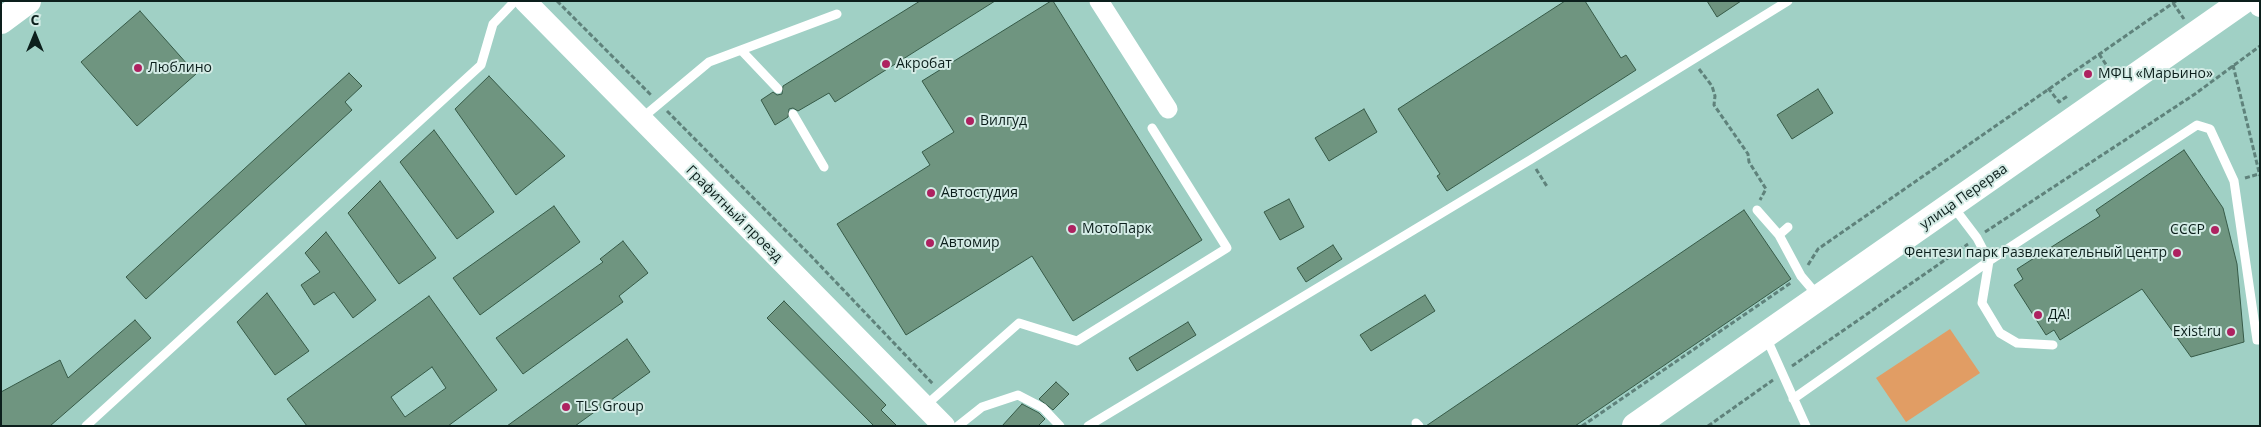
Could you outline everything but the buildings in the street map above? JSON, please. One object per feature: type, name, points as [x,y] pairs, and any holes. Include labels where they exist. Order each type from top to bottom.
[{"type":"main road","points":[[1,21],[28,1]]},
{"type":"main road","name":"улица Перерва","points":[[1635,426],[2242,1]]},
{"type":"street","name":"Графитный проезд","points":[[525,1],[641,119],[932,399],[944,426]]},
{"type":"street","points":[[1099,1],[1168,109]]},
{"type":"street","points":[[2258,1],[2260,6]]},
{"type":"lane","points":[[86,426],[481,65],[493,24],[514,1]]},
{"type":"lane","points":[[1088,426],[1530,160],[1788,1]]},
{"type":"lane","points":[[641,119],[709,62],[837,14]]},
{"type":"lane","points":[[741,50],[778,89]]},
{"type":"lane","points":[[793,114],[824,168]]},
{"type":"lane","points":[[1793,398],[1990,260],[2197,125],[2210,129],[2234,181],[2257,340],[2260,340]]},
{"type":"lane","points":[[932,399],[1019,323],[1076,341],[1227,248],[1152,128]]},
{"type":"lane","points":[[1952,205],[1977,238],[1990,260],[1982,303],[2000,333],[2017,343],[2052,346]]},
{"type":"lane","points":[[1757,210],[1779,235],[1801,276],[1820,298]]},
{"type":"lane","points":[[1779,235],[1788,227]]},
{"type":"lane","points":[[1765,336],[1806,426]]},
{"type":"lane","points":[[958,426],[982,407],[1018,395],[1043,408],[1060,426]]},
{"type":"path","points":[[556,1],[812,257],[932,399]]},
{"type":"path","points":[[1582,426],[1801,276],[1818,249],[2176,1]]},
{"type":"path","points":[[2099,54],[2110,69]]},
{"type":"path","points":[[1692,59],[1712,86],[1715,96],[1714,105],[1740,143],[1766,189],[1757,210]]},
{"type":"path","points":[[2233,65],[2260,176]]},
{"type":"shaded area","points":[[1950,329],[1980,373],[1906,422],[1876,378]]},
{"type":"place","name":"Акробат","points":[[886,64]]},
{"type":"place","name":"Люблино","points":[[138,68]]},
{"type":"place","name":"МФЦ «Марьино»","points":[[2088,74]]},
{"type":"place","name":"Вилгуд","points":[[970,121]]},
{"type":"place","name":"Автостудия","points":[[931,193]]},
{"type":"place","name":"МотоПарк","points":[[1072,229]]},
{"type":"place","name":"СССР","points":[[2215,230]]},
{"type":"place","name":"Автомир","points":[[930,243]]},
{"type":"place","name":"Фентези парк Развлекательный центр","points":[[2177,253]]},
{"type":"place","name":"ДА!","points":[[2038,315]]},
{"type":"place","name":"Exist.ru","points":[[2231,332]]},
{"type":"place","name":"TLS Group","points":[[566,407]]}]
